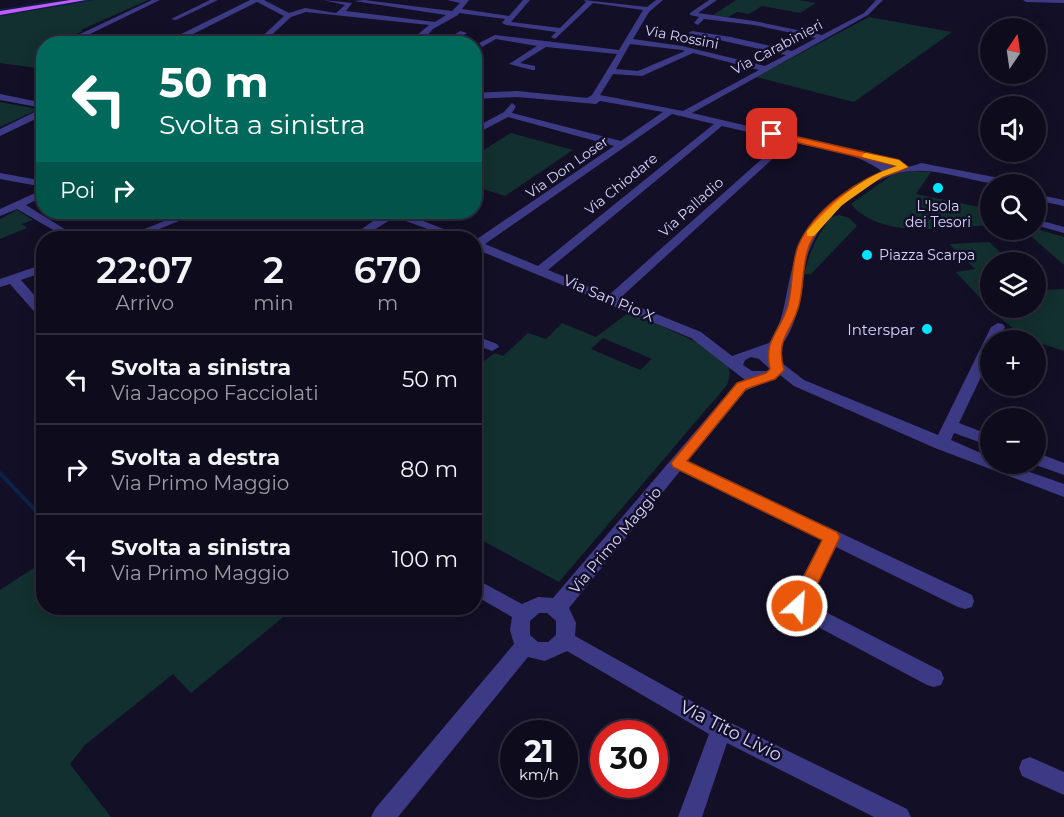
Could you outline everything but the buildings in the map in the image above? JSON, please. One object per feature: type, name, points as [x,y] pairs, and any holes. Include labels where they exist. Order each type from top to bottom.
[{"type":"main road","points":[[0,12],[72,0]]},
{"type":"main road","points":[[0,12],[83,0]]},
{"type":"street","points":[[90,36],[82,35],[157,0]]},
{"type":"street","points":[[174,19],[216,0]]},
{"type":"street","points":[[183,36],[257,0],[277,5],[289,16]]},
{"type":"street","points":[[265,36],[289,16],[305,10],[337,15],[350,4],[328,0]]},
{"type":"street","points":[[384,17],[414,0]]},
{"type":"street","points":[[419,36],[458,12],[465,1],[450,0]]},
{"type":"street","points":[[527,0],[506,23],[561,30]]},
{"type":"street","points":[[532,68],[513,64],[546,45],[589,0],[647,9]]},
{"type":"street","points":[[595,98],[647,9],[660,0]]},
{"type":"street","points":[[714,0],[692,14],[754,23],[824,38]]},
{"type":"street","name":"Via Carabinieri","points":[[684,114],[866,14],[880,0]]},
{"type":"street","points":[[1026,0],[1064,1]]},
{"type":"street","points":[[357,1],[510,18]]},
{"type":"street","points":[[342,12],[438,24]]},
{"type":"street","points":[[610,71],[639,74],[686,49],[702,17]]},
{"type":"street","points":[[458,36],[463,33]]},
{"type":"street","points":[[692,33],[718,36],[793,54]]},
{"type":"street","points":[[482,45],[495,37],[566,49],[621,52]]},
{"type":"street","name":"Via Rossini","points":[[628,41],[686,49],[765,69]]},
{"type":"street","points":[[482,128],[507,114],[512,105],[502,100],[502,94]]},
{"type":"street","points":[[482,95],[502,94],[595,98],[671,111],[790,138],[856,154],[882,166],[929,169],[980,178]]},
{"type":"street","points":[[0,97],[36,104]]},
{"type":"street","name":"Via Don Loser","points":[[482,240],[671,111]]},
{"type":"street","points":[[507,114],[623,145]]},
{"type":"street","points":[[0,133],[36,115]]},
{"type":"street","name":"Via Chiodare","points":[[541,270],[721,122]]},
{"type":"street","name":"Via Palladio","points":[[612,299],[790,138]]},
{"type":"street","points":[[776,364],[774,346],[794,306],[798,269],[806,239],[838,203],[882,166],[899,168]]},
{"type":"street","points":[[0,176],[36,183]]},
{"type":"street","points":[[1046,190],[1064,194]]},
{"type":"street","points":[[0,213],[36,195]]},
{"type":"street","points":[[1046,199],[1064,203]]},
{"type":"street","points":[[16,204],[36,216]]},
{"type":"street","points":[[42,219],[62,231]]},
{"type":"street","points":[[146,231],[178,219]]},
{"type":"street","points":[[364,231],[382,219]]},
{"type":"street","points":[[411,219],[443,231]]},
{"type":"street","points":[[1046,225],[1064,230]]},
{"type":"street","name":"Via San Pio X","points":[[482,248],[696,335],[738,368]]},
{"type":"street","points":[[0,283],[36,271]]},
{"type":"street","points":[[13,279],[36,305]]},
{"type":"street","points":[[482,343],[492,347]]},
{"type":"street","points":[[742,386],[738,368],[739,357],[774,346]]},
{"type":"street","points":[[755,353],[771,358],[796,382]]},
{"type":"street","name":"Via Primo Maggio","points":[[556,609],[742,386],[775,374],[776,364]]},
{"type":"street","points":[[941,444],[980,364]]},
{"type":"street","points":[[738,368],[749,376],[796,382],[980,459]]},
{"type":"street","points":[[950,425],[980,437]]},
{"type":"street","points":[[1046,462],[1064,469]]},
{"type":"street","points":[[678,463],[965,601]]},
{"type":"street","points":[[1020,474],[1064,491]]},
{"type":"street","points":[[832,537],[797,606],[934,678]]},
{"type":"street","points":[[482,591],[523,614]]},
{"type":"street","points":[[538,606],[556,609],[567,621],[568,632],[565,639],[554,649],[545,651],[526,645],[518,631],[523,614],[538,606]]},
{"type":"street","name":"Via Tito Livio","points":[[565,639],[721,729],[899,817]]},
{"type":"street","points":[[383,817],[526,645]]},
{"type":"street","points":[[690,817],[721,729]]},
{"type":"street","points":[[1030,768],[1064,784]]},
{"type":"green space","points":[[94,0],[148,0],[81,30],[83,31],[75,36],[36,36],[36,68],[0,63],[0,16]]},
{"type":"green space","points":[[736,0],[799,0],[816,3],[800,13],[762,6],[749,14],[737,12],[728,17],[713,15]]},
{"type":"green space","points":[[869,17],[952,32],[854,102],[756,77]]},
{"type":"green space","points":[[0,102],[36,110],[36,110],[0,127]]},
{"type":"green space","points":[[511,133],[573,150],[505,196],[482,189],[482,151]]},
{"type":"green space","points":[[911,171],[931,172],[916,194],[980,207],[980,226],[935,229],[897,227],[879,223],[864,215],[851,204],[892,175]]},
{"type":"green space","points":[[17,210],[33,220],[22,224],[27,228],[0,239],[0,219]]},
{"type":"green space","points":[[839,215],[849,218],[857,226],[811,274],[804,274],[811,251],[822,230],[831,217]]},
{"type":"green space","points":[[1046,232],[1064,237],[1064,265],[1035,240],[1046,240]]},
{"type":"green space","points":[[989,242],[1000,252],[980,252],[980,298],[956,272],[975,269],[949,244]]},
{"type":"green space","points":[[1064,289],[1064,351],[1046,345],[1046,330],[1015,330],[1000,318],[1046,318],[1046,290]]},
{"type":"green space","points":[[628,313],[683,336],[711,351],[728,367],[729,376],[727,385],[559,582],[482,540],[482,360],[484,361],[495,353],[503,356],[528,333],[546,339],[562,323],[596,337]],"holes":[[[603,338],[652,359],[640,370],[591,349]]]},
{"type":"green space","points":[[36,567],[36,615],[286,615],[191,693],[173,674],[85,745],[70,764],[111,817],[0,817],[0,590]]},
{"type":"waterway","points":[[0,10],[63,0]]},
{"type":"waterway","points":[[0,15],[91,0]]},
{"type":"waterway","points":[[0,473],[36,511]]},
{"type":"slow traffic","points":[[810,234],[838,203],[879,175],[900,170],[903,167],[896,162],[866,155]]},
{"type":"place","name":"L'Isola dei Tesori","points":[[938,188]]},
{"type":"place","name":"Piazza Scarpa","points":[[867,255]]},
{"type":"place","name":"Interspar","points":[[927,329]]},
{"type":"route","points":[[772,134],[896,162],[903,167],[900,170],[879,175],[838,203],[806,239],[798,269],[794,306],[774,346],[773,354],[777,366],[775,374],[742,386],[678,463],[832,537],[797,606]]}]
